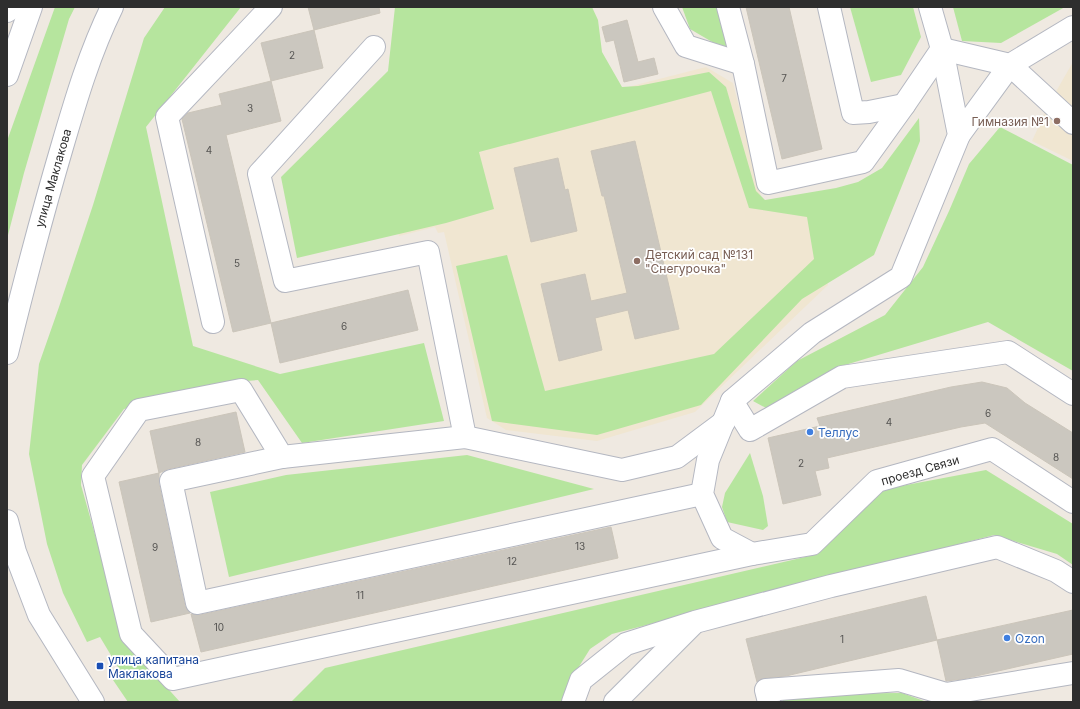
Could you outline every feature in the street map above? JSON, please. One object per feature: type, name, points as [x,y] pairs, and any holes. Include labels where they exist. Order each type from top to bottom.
[{"type":"street","points":[[7,11],[13,7]]},
{"type":"street","points":[[7,74],[31,7]]},
{"type":"street","name":"улица Маклакова","points":[[7,353],[42,215],[84,74],[112,7]]},
{"type":"street","points":[[213,322],[167,117],[271,7]]},
{"type":"street","points":[[664,7],[686,46],[743,64]]},
{"type":"street","points":[[728,7],[743,64],[768,183],[863,162],[942,49]]},
{"type":"street","points":[[829,7],[853,113],[870,112],[904,105]]},
{"type":"street","points":[[930,7],[942,49],[959,135]]},
{"type":"street","points":[[752,554],[722,538],[702,494],[708,460],[732,401],[812,333],[901,277],[959,135],[1010,65],[1073,27]]},
{"type":"street","points":[[374,47],[259,174],[285,281],[428,252],[465,437]]},
{"type":"street","points":[[942,49],[1010,65],[1073,123]]},
{"type":"street","points":[[713,448],[750,430],[842,377],[1008,352],[1073,394]]},
{"type":"street","name":"проезд Связи","points":[[282,457],[241,390],[139,410],[93,476],[131,634],[173,679],[752,554],[812,544],[877,480],[992,449],[1073,502]]},
{"type":"street","points":[[732,401],[750,430]]},
{"type":"street","points":[[702,494],[197,603],[171,481],[282,457],[465,437],[622,470],[677,457],[724,422]]},
{"type":"street","points":[[7,521],[15,552],[39,615],[93,702]]},
{"type":"street","points":[[573,702],[581,680],[626,644],[695,622],[831,586],[997,547],[1056,571],[1073,582]]},
{"type":"street","points":[[615,702],[695,622]]},
{"type":"street","points":[[769,702],[766,690],[899,680],[946,694],[1073,673]]},
{"type":"shaded area","name":"Гимназия №1","points":[[1073,62],[1073,161],[1032,141],[1050,102]]},
{"type":"shaded area","name":"Детский сад №131 \"Снегурочка\"","points":[[706,67],[733,83],[764,209],[810,198],[828,285],[695,412],[597,441],[506,430],[487,418],[444,232],[438,233],[435,227],[399,236],[378,151]]},
{"type":"green space","points":[[55,7],[75,7],[69,19],[24,173],[7,239],[7,141]]},
{"type":"green space","points":[[165,7],[241,7],[146,127],[193,346],[280,374],[424,343],[444,421],[302,443],[258,380],[234,382],[124,409],[82,465],[81,485],[125,641],[180,702],[128,702],[113,680],[124,677],[100,637],[87,642],[63,593],[47,544],[29,454],[39,364],[93,205],[144,38]]},
{"type":"green space","points":[[395,7],[592,7],[598,20],[602,52],[622,87],[638,86],[709,72],[726,87],[756,191],[765,200],[836,188],[858,182],[882,168],[919,118],[920,141],[874,255],[802,299],[701,405],[597,435],[492,421],[456,266],[507,255],[545,391],[714,354],[814,259],[807,217],[749,208],[711,91],[479,152],[494,209],[446,223],[297,258],[281,177],[388,71]]},
{"type":"green space","points":[[682,7],[720,7],[731,53],[690,29]]},
{"type":"green space","points":[[850,7],[913,7],[921,37],[901,75],[871,82]]},
{"type":"green space","points":[[953,7],[1065,7],[1001,43],[962,41]]},
{"type":"green space","points":[[1000,127],[1073,165],[1073,371],[988,322],[835,368],[766,408],[753,401],[797,361],[885,315],[923,267],[969,164]]},
{"type":"green space","points":[[750,453],[763,496],[768,526],[763,530],[727,522],[722,507],[725,493]]},
{"type":"green space","points":[[467,455],[594,489],[229,577],[210,492],[286,475]]},
{"type":"green space","points":[[986,470],[1073,524],[1073,565],[1057,554],[994,535],[612,634],[590,649],[575,673],[563,702],[291,702],[325,668],[818,554],[885,489]]},
{"type":"green space","points":[[902,693],[927,702],[783,702],[782,694]]},
{"type":"building","points":[[308,7],[379,7],[380,13],[314,30]]},
{"type":"building","points":[[746,7],[789,7],[822,149],[782,159]]},
{"type":"building","points":[[627,20],[638,62],[654,58],[658,74],[624,82],[614,40],[606,42],[602,27]]},
{"type":"building","points":[[314,30],[323,68],[271,81],[261,43]]},
{"type":"building","points":[[271,81],[281,121],[226,135],[271,323],[233,332],[182,119],[188,113],[222,105],[219,94]]},
{"type":"building","points":[[635,141],[679,329],[635,339],[628,310],[595,318],[602,350],[559,361],[541,284],[585,274],[591,301],[627,293],[604,196],[602,196],[591,151]]},
{"type":"building","points":[[558,158],[565,190],[568,189],[577,231],[531,242],[514,168]]},
{"type":"building","points":[[408,290],[418,330],[280,363],[271,323]]},
{"type":"building","points":[[982,382],[1007,388],[1025,403],[1073,433],[1073,479],[985,423],[961,427],[827,458],[829,468],[815,471],[821,495],[783,504],[768,438],[820,426],[817,418],[951,387]]},
{"type":"building","points":[[236,412],[245,452],[168,469],[159,473],[150,431]]},
{"type":"building","points":[[159,473],[159,484],[185,606],[190,613],[151,622],[119,482]]},
{"type":"building","points":[[611,527],[618,558],[201,652],[191,614],[200,615]]},
{"type":"building","points":[[926,596],[937,640],[786,676],[765,678],[757,682],[746,639]]},
{"type":"building","points":[[1073,610],[1073,654],[963,679],[946,681],[937,640]]},
{"type":"place","name":"Гимназия №1","points":[[1057,121]]},
{"type":"place","name":"Детский сад №131 \"Снегурочка\"","points":[[637,261]]},
{"type":"place","name":"Теллус","points":[[810,432]]},
{"type":"place","name":"Ozon","points":[[1007,638]]},
{"type":"place","name":"улица капитана Маклакова","points":[[100,666]]}]
